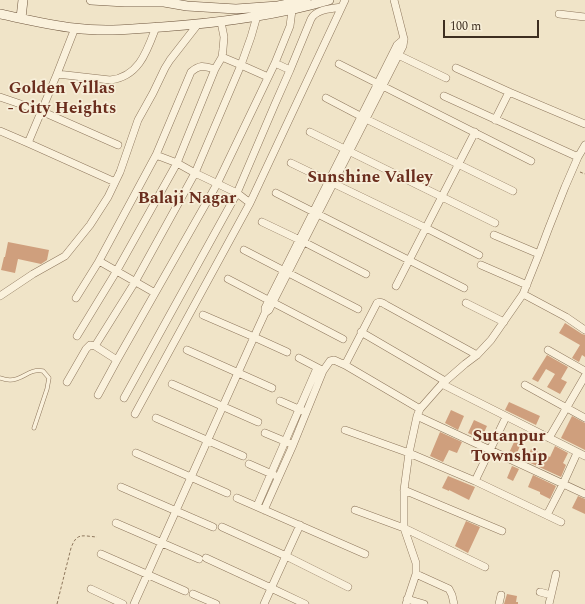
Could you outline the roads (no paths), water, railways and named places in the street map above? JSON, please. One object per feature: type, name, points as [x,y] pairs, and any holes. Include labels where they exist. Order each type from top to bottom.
[{"type":"main road","points":[[21,18],[23,0]]},
{"type":"main road","points":[[91,0],[125,2],[164,1],[187,6],[210,4],[236,9],[278,6],[306,0]]},
{"type":"main road","points":[[0,14],[74,28],[108,30],[222,22],[292,10],[329,0]]},
{"type":"street","points":[[135,414],[250,203],[341,7],[346,0]]},
{"type":"street","points":[[134,604],[265,313],[269,310],[271,301],[315,213],[396,54],[402,46],[404,40],[394,0]]},
{"type":"street","points":[[124,398],[238,194],[313,15],[341,7]]},
{"type":"street","points":[[98,395],[217,184],[275,63],[290,26],[292,10]]},
{"type":"street","points":[[559,14],[585,18]]},
{"type":"street","points":[[95,346],[135,282],[195,173],[241,65],[257,16]]},
{"type":"street","points":[[77,336],[116,272],[178,163],[215,69],[222,57],[224,37],[222,22]]},
{"type":"street","points":[[0,296],[33,274],[65,256],[90,225],[108,197],[138,120],[170,60],[198,24]]},
{"type":"street","points":[[57,74],[110,80],[126,76],[142,59],[150,44],[156,27]]},
{"type":"street","points":[[28,142],[57,74],[74,28]]},
{"type":"street","points":[[396,54],[446,78]]},
{"type":"street","points":[[222,57],[268,77]]},
{"type":"street","points":[[275,63],[290,70]]},
{"type":"street","points":[[339,64],[531,161]]},
{"type":"street","points":[[76,298],[98,262],[156,155],[191,72],[200,66],[215,69]]},
{"type":"street","points":[[456,68],[585,124]]},
{"type":"street","points":[[495,120],[509,92]]},
{"type":"street","points":[[444,96],[578,157]]},
{"type":"street","points":[[0,98],[41,111],[118,145]]},
{"type":"street","points":[[326,98],[513,191]]},
{"type":"street","points":[[0,131],[28,142],[115,182]]},
{"type":"street","points":[[310,132],[495,223]]},
{"type":"street","points":[[396,286],[475,132]]},
{"type":"street","points":[[424,604],[406,601],[416,574],[416,563],[404,528],[404,490],[409,453],[419,413],[444,383],[477,355],[491,340],[523,294],[540,254],[564,187],[585,145]]},
{"type":"street","points":[[156,155],[178,163],[238,194],[250,203]]},
{"type":"street","points":[[291,163],[479,255]]},
{"type":"street","points":[[276,193],[464,288]]},
{"type":"street","points":[[262,222],[366,274]]},
{"type":"street","points":[[494,235],[540,254]]},
{"type":"street","points":[[244,250],[358,309]]},
{"type":"street","points":[[98,262],[155,293]]},
{"type":"street","points":[[481,265],[527,285]]},
{"type":"street","points":[[228,279],[342,339]]},
{"type":"street","points":[[523,294],[566,317],[585,330]]},
{"type":"street","points":[[345,365],[377,303],[381,302],[477,355]]},
{"type":"street","points":[[466,303],[504,322]]},
{"type":"street","points":[[203,315],[287,352]]},
{"type":"street","points":[[361,332],[444,383],[506,417],[585,456]]},
{"type":"street","points":[[67,382],[86,349],[90,345],[95,346],[117,360]]},
{"type":"street","points":[[187,350],[272,388]]},
{"type":"street","points":[[548,350],[585,371]]},
{"type":"street","points":[[298,358],[320,369]]},
{"type":"street","points":[[257,506],[299,410],[320,369],[330,361],[334,360],[345,365],[419,413],[491,450],[585,494]]},
{"type":"street","points":[[264,510],[307,413],[320,369]]},
{"type":"street","points":[[548,438],[585,376]]},
{"type":"street","points":[[172,384],[258,422]]},
{"type":"street","points":[[525,384],[585,418]]},
{"type":"street","points":[[280,402],[307,413]]},
{"type":"street","points":[[476,482],[506,417]]},
{"type":"street","points":[[156,418],[243,456]]},
{"type":"street","points":[[345,430],[409,453],[476,482],[561,522]]},
{"type":"street","points":[[265,433],[293,445]]},
{"type":"street","points":[[136,453],[227,493]]},
{"type":"street","points":[[546,515],[563,484],[577,453]]},
{"type":"street","points":[[249,464],[278,477]]},
{"type":"street","points":[[121,487],[213,527]]},
{"type":"street","points":[[404,490],[502,532]]},
{"type":"street","points":[[237,498],[365,554]]},
{"type":"street","points":[[355,510],[404,528],[485,568]]},
{"type":"street","points":[[116,523],[271,588],[305,604]]},
{"type":"street","points":[[264,604],[300,525]]},
{"type":"street","points":[[222,527],[286,556],[348,587]]},
{"type":"street","points":[[102,554],[186,591]]},
{"type":"street","points":[[416,574],[449,589],[452,594],[454,604]]},
{"type":"street","points":[[549,604],[556,574]]},
{"type":"street","points":[[91,589],[123,604]]},
{"type":"street","points":[[540,592],[551,595]]},
{"type":"street","points":[[193,594],[216,604]]},
{"type":"street","points":[[499,604],[501,595]]},
{"type":"lane","points":[[0,378],[10,380],[19,378],[33,370],[43,371],[49,378],[47,389],[34,428]]},
{"type":"district","name":"Golden Villas - City Heights","points":[[62,100]]},
{"type":"district","name":"Sunshine Valley","points":[[370,179]]},
{"type":"district","name":"Balaji Nagar","points":[[187,200]]},
{"type":"district","name":"Sutanpur Township","points":[[509,448]]}]
